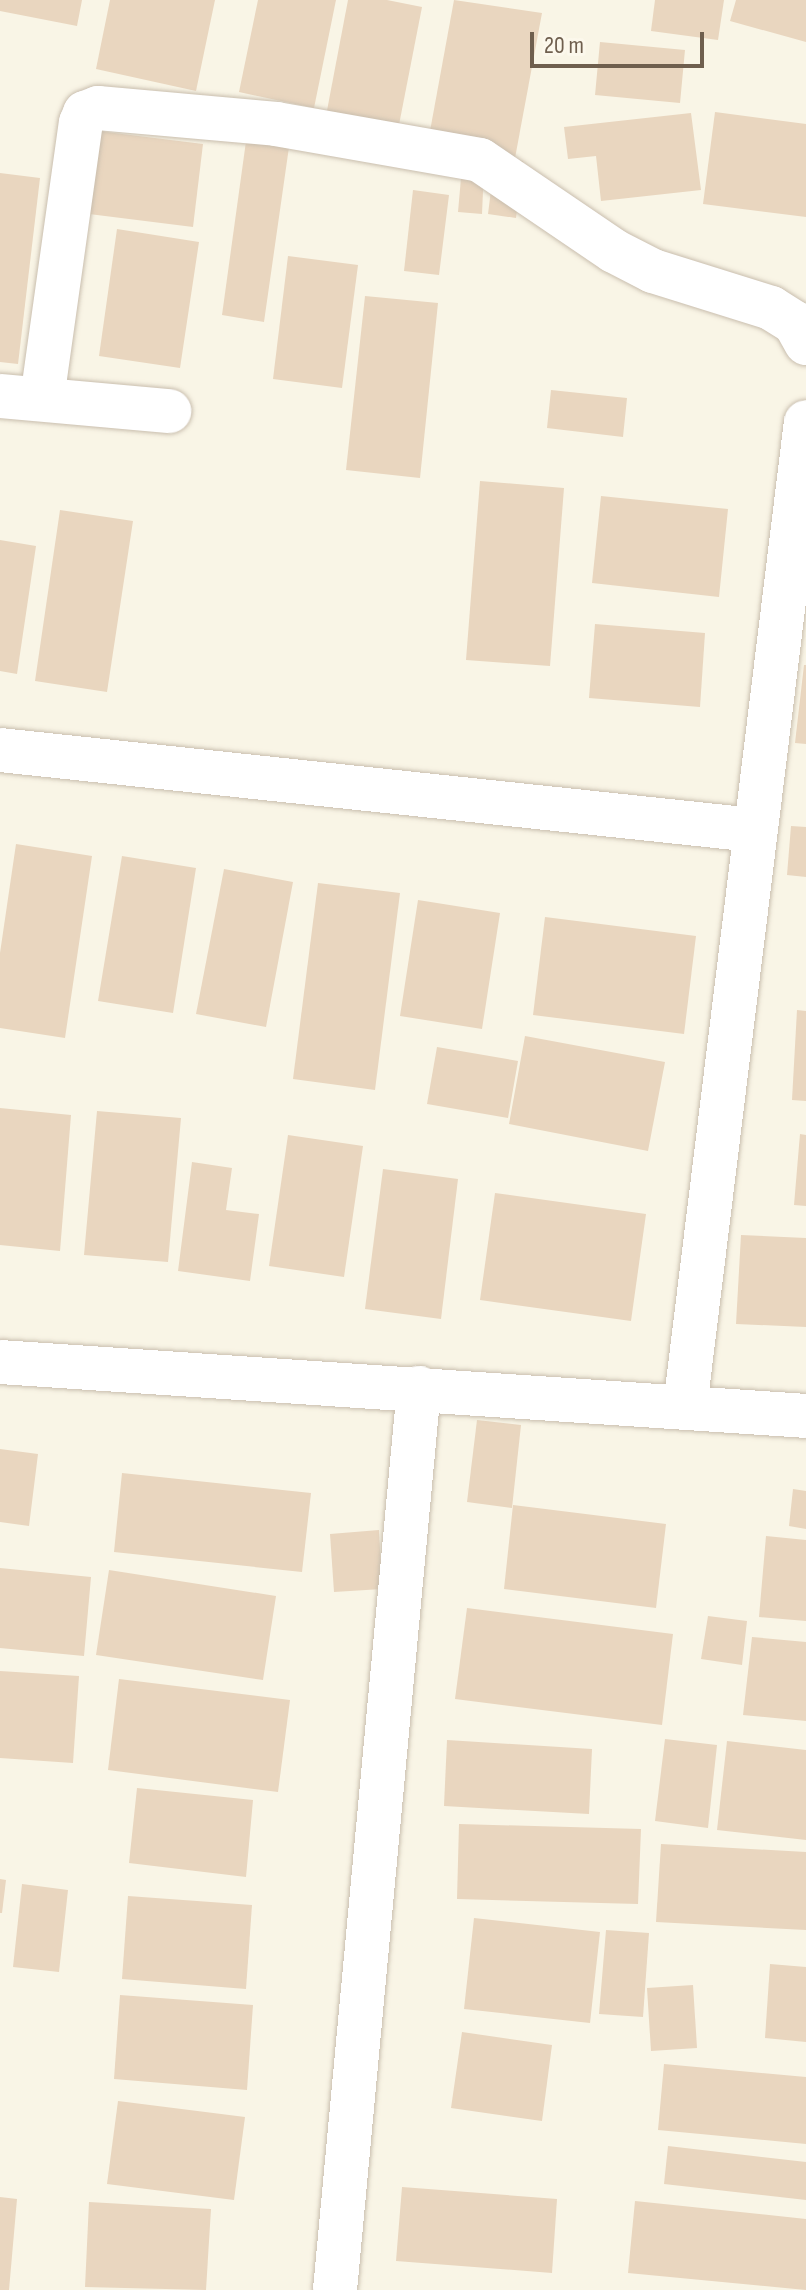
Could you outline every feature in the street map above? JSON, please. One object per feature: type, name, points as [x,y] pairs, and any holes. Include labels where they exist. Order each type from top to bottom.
[{"type":"street","points":[[169,411],[21,398],[81,123],[85,113],[98,108],[276,124],[480,160],[614,251],[653,271],[771,308],[795,323],[806,343]]},
{"type":"street","points":[[685,1407],[753,830],[806,422]]},
{"type":"street","points":[[0,750],[753,830]]},
{"type":"street","points":[[0,1362],[806,1416]]},
{"type":"street","points":[[335,2290],[419,1388]]},
{"type":"building","points":[[0,0],[82,0],[77,26],[0,11]]},
{"type":"building","points":[[110,0],[215,0],[196,91],[96,69]]},
{"type":"building","points":[[258,0],[336,0],[314,108],[239,92]]},
{"type":"building","points":[[348,0],[387,0],[422,7],[397,135],[325,121]]},
{"type":"building","points":[[454,0],[542,13],[515,158],[428,142]]},
{"type":"building","points":[[655,0],[724,0],[718,40],[651,31]]},
{"type":"building","points":[[736,0],[806,0],[806,42],[730,21]]},
{"type":"building","points":[[600,42],[685,50],[680,103],[595,95]]},
{"type":"building","points":[[715,112],[806,124],[806,217],[703,204]]},
{"type":"building","points":[[691,113],[701,190],[601,201],[596,156],[568,159],[564,127]]},
{"type":"building","points":[[98,131],[203,144],[193,227],[89,214]]},
{"type":"building","points":[[247,134],[290,140],[264,322],[222,315]]},
{"type":"building","points":[[495,158],[523,161],[516,218],[488,214]]},
{"type":"building","points":[[462,167],[484,168],[482,214],[458,212]]},
{"type":"building","points":[[0,173],[40,178],[18,364],[0,362]]},
{"type":"building","points":[[413,190],[449,195],[439,275],[404,271]]},
{"type":"building","points":[[117,229],[199,242],[180,368],[99,356]]},
{"type":"building","points":[[288,256],[358,265],[342,388],[273,379]]},
{"type":"building","points":[[365,296],[438,303],[420,478],[346,470]]},
{"type":"building","points":[[551,390],[627,398],[623,437],[547,428]]},
{"type":"building","points":[[480,481],[564,488],[550,666],[466,660]]},
{"type":"building","points":[[601,496],[728,509],[719,597],[592,583]]},
{"type":"building","points":[[60,510],[133,521],[107,692],[35,681]]},
{"type":"building","points":[[0,540],[36,546],[17,674],[0,671]]},
{"type":"building","points":[[595,624],[705,633],[700,707],[589,698]]},
{"type":"building","points":[[806,665],[806,744],[795,743]]},
{"type":"building","points":[[791,826],[806,827],[806,877],[787,875]]},
{"type":"building","points":[[16,844],[92,856],[65,1038],[0,1028],[0,953]]},
{"type":"building","points":[[122,856],[196,868],[173,1013],[98,1001]]},
{"type":"building","points":[[224,869],[293,882],[266,1027],[196,1014]]},
{"type":"building","points":[[318,883],[400,893],[375,1090],[293,1079]]},
{"type":"building","points":[[418,900],[500,913],[482,1029],[400,1016]]},
{"type":"building","points":[[545,917],[696,936],[684,1034],[533,1015]]},
{"type":"building","points":[[797,1010],[806,1011],[806,1101],[792,1100]]},
{"type":"building","points":[[525,1036],[665,1062],[648,1151],[509,1124]]},
{"type":"building","points":[[437,1047],[518,1061],[508,1118],[427,1104]]},
{"type":"building","points":[[0,1108],[71,1115],[60,1251],[0,1245]]},
{"type":"building","points":[[97,1111],[181,1118],[168,1262],[84,1255]]},
{"type":"building","points":[[800,1134],[806,1135],[806,1206],[794,1205]]},
{"type":"building","points":[[288,1135],[363,1146],[344,1277],[269,1266]]},
{"type":"building","points":[[192,1162],[232,1168],[226,1210],[259,1214],[250,1281],[178,1271]]},
{"type":"building","points":[[383,1169],[458,1179],[441,1319],[365,1309]]},
{"type":"building","points":[[495,1193],[646,1214],[631,1321],[480,1300]]},
{"type":"building","points":[[741,1235],[806,1238],[806,1327],[736,1324]]},
{"type":"building","points":[[477,1420],[521,1425],[512,1508],[467,1502]]},
{"type":"building","points":[[0,1449],[38,1454],[29,1526],[0,1522]]},
{"type":"building","points":[[122,1473],[311,1493],[302,1572],[114,1552]]},
{"type":"building","points":[[793,1489],[806,1491],[806,1529],[789,1526]]},
{"type":"building","points":[[513,1505],[666,1524],[656,1608],[504,1589]]},
{"type":"building","points":[[379,1530],[382,1589],[334,1592],[330,1534]]},
{"type":"building","points":[[766,1536],[806,1540],[806,1621],[759,1617]]},
{"type":"building","points":[[0,1568],[91,1577],[84,1656],[0,1648]]},
{"type":"building","points":[[109,1570],[276,1596],[263,1680],[96,1655]]},
{"type":"building","points":[[467,1608],[673,1634],[662,1725],[455,1699]]},
{"type":"building","points":[[708,1616],[747,1621],[742,1665],[701,1659]]},
{"type":"building","points":[[752,1637],[806,1642],[806,1721],[743,1715]]},
{"type":"building","points":[[0,1671],[79,1676],[73,1763],[0,1758]]},
{"type":"building","points":[[119,1679],[290,1700],[278,1792],[108,1770]]},
{"type":"building","points":[[665,1739],[717,1745],[708,1828],[655,1821]]},
{"type":"building","points":[[447,1740],[592,1749],[589,1814],[444,1806]]},
{"type":"building","points":[[727,1741],[806,1750],[806,1840],[717,1830]]},
{"type":"building","points":[[137,1788],[253,1800],[246,1877],[129,1863]]},
{"type":"building","points":[[459,1824],[641,1829],[638,1904],[457,1899]]},
{"type":"building","points":[[661,1844],[806,1852],[806,1930],[656,1922]]},
{"type":"building","points":[[0,1879],[6,1880],[2,1913],[0,1913]]},
{"type":"building","points":[[22,1884],[68,1890],[59,1972],[13,1967]]},
{"type":"building","points":[[128,1896],[252,1905],[246,1989],[122,1979]]},
{"type":"building","points":[[474,1918],[600,1932],[590,2023],[464,2009]]},
{"type":"building","points":[[606,1930],[649,1933],[643,2017],[599,2014]]},
{"type":"building","points":[[770,1964],[806,1967],[806,2042],[765,2038]]},
{"type":"building","points":[[693,1985],[697,2048],[651,2051],[647,1988]]},
{"type":"building","points":[[120,1995],[253,2005],[247,2090],[114,2079]]},
{"type":"building","points":[[462,2032],[552,2045],[542,2121],[451,2108]]},
{"type":"building","points":[[664,2064],[806,2077],[806,2144],[658,2130]]},
{"type":"building","points":[[118,2101],[245,2117],[234,2200],[107,2184]]},
{"type":"building","points":[[668,2146],[806,2162],[806,2200],[664,2184]]},
{"type":"building","points":[[402,2187],[557,2199],[552,2273],[396,2261]]},
{"type":"building","points":[[0,2197],[17,2199],[9,2290],[0,2290]]},
{"type":"building","points":[[635,2201],[806,2219],[806,2290],[628,2273]]},
{"type":"building","points":[[89,2202],[211,2209],[206,2290],[85,2287]]}]
